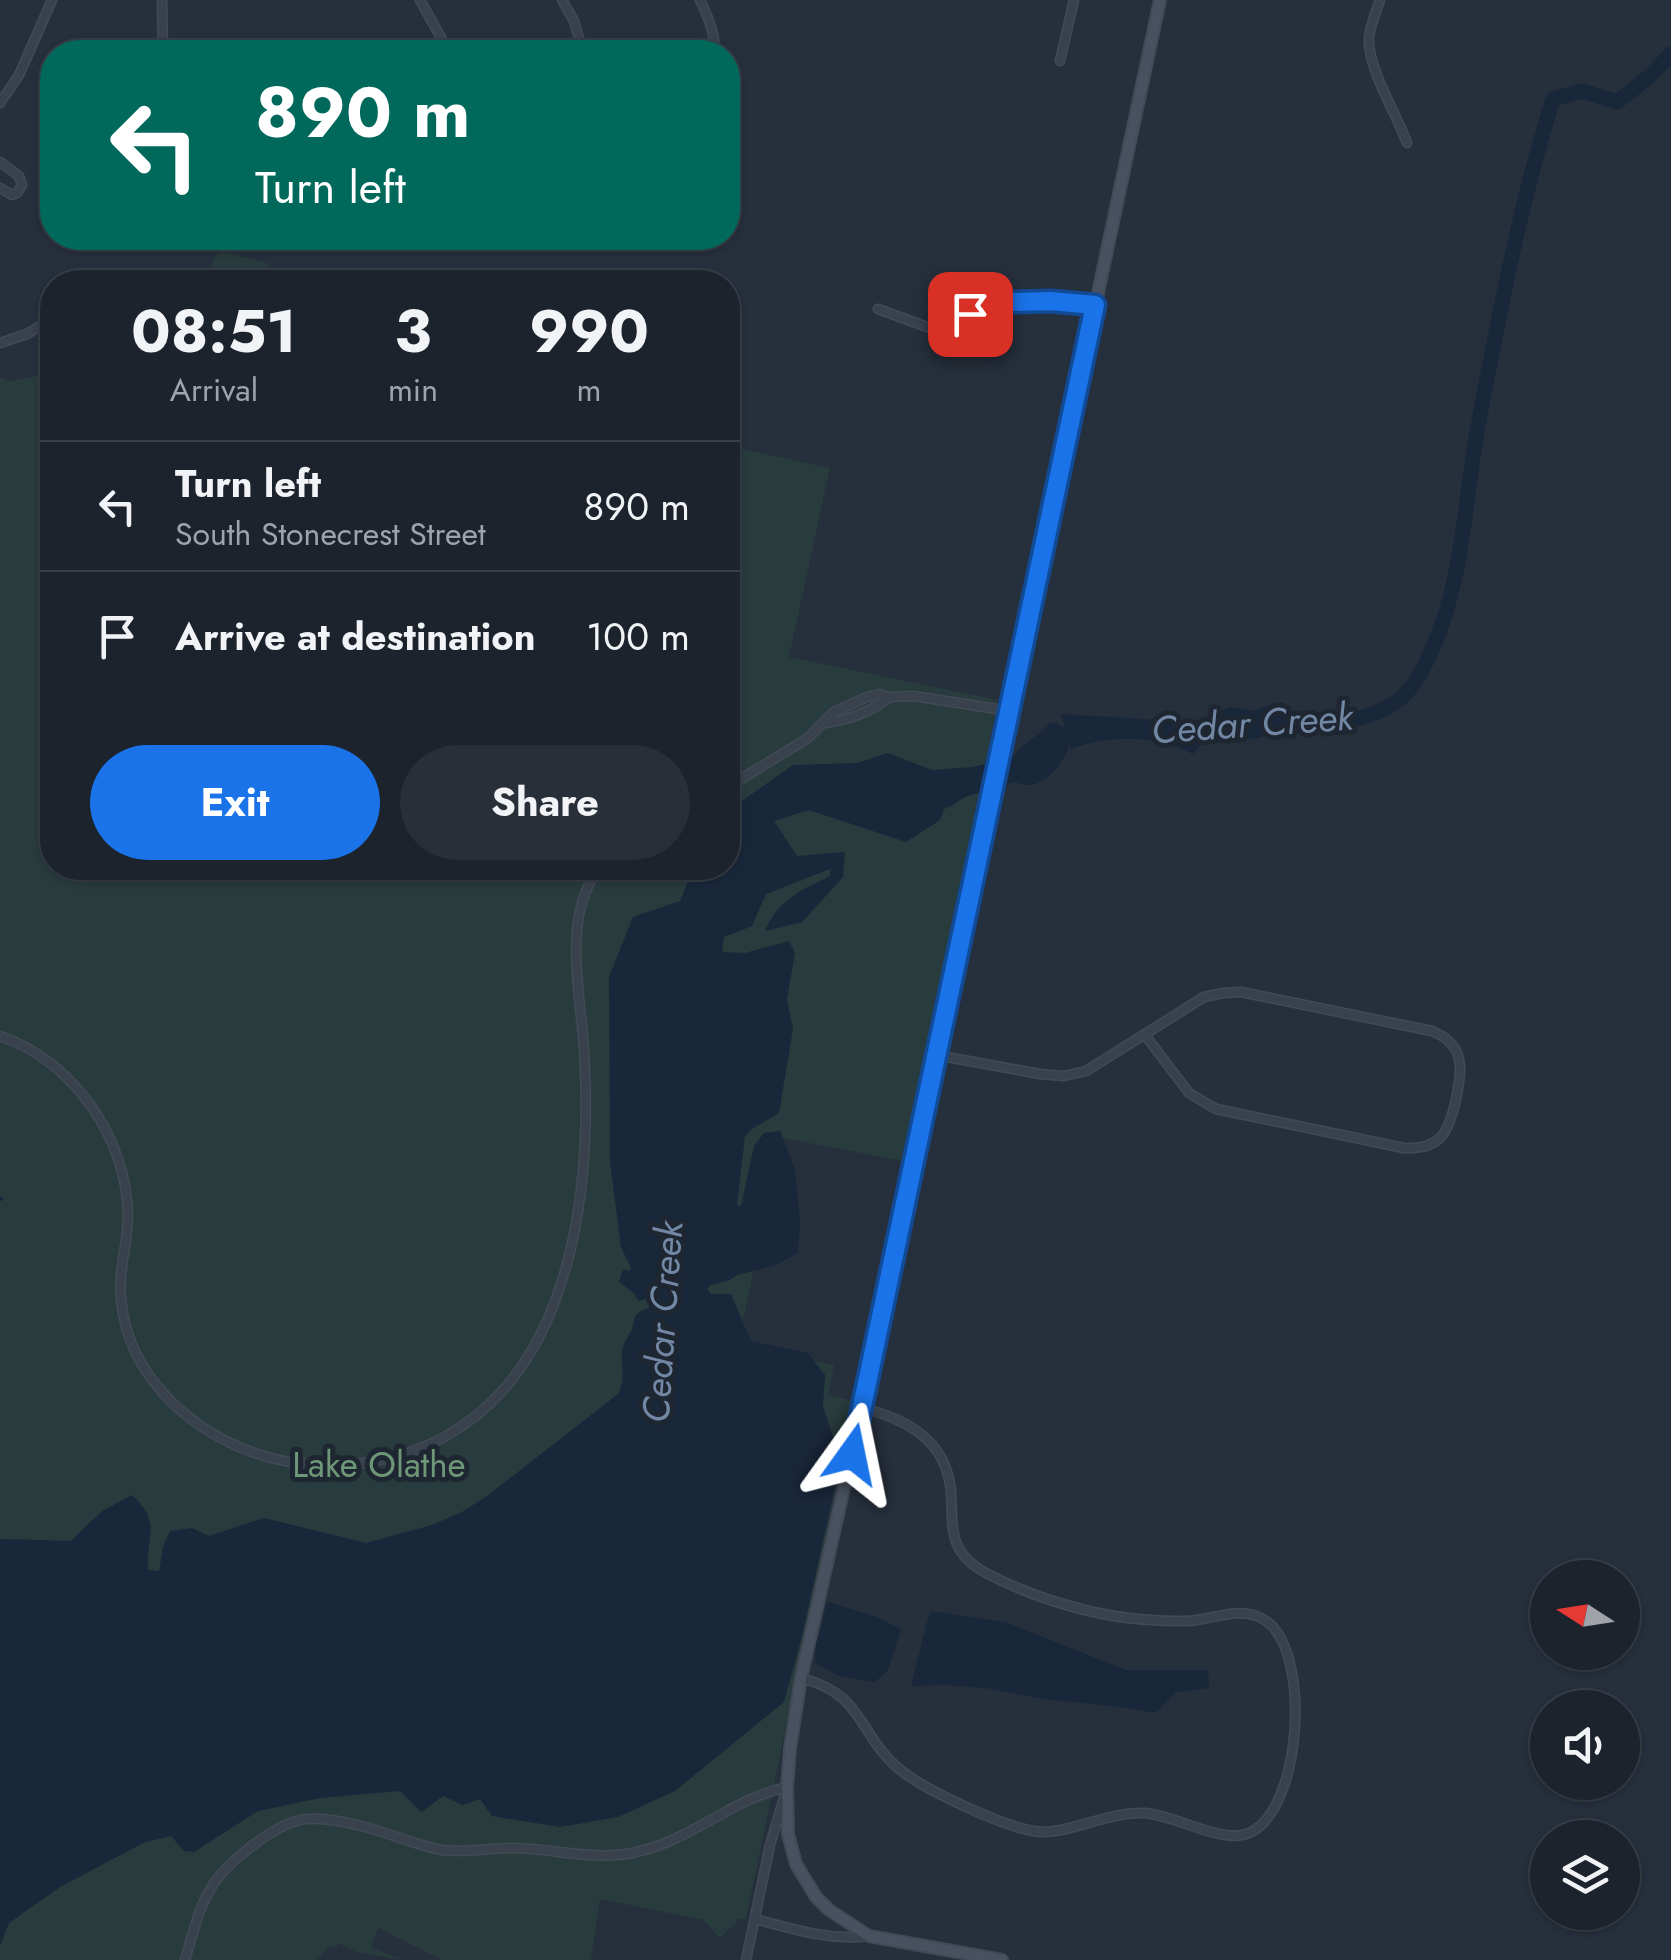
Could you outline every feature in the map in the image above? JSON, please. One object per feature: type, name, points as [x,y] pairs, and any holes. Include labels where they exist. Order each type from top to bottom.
[{"type":"street","points":[[0,103],[19,75],[52,0]]},
{"type":"street","points":[[162,0],[163,40]]},
{"type":"street","points":[[420,0],[443,40]]},
{"type":"street","points":[[562,0],[579,40]]},
{"type":"street","points":[[700,0],[715,40]]},
{"type":"street","points":[[1060,61],[1074,0]]},
{"type":"street","points":[[870,1936],[829,1910],[796,1864],[789,1841],[790,1749],[1160,0]]},
{"type":"street","points":[[1380,0],[1369,44],[1407,142]]},
{"type":"street","points":[[0,162],[19,176],[22,186],[12,195],[0,188]]},
{"type":"street","points":[[878,309],[927,327],[1012,302],[1095,305]]},
{"type":"street","points":[[0,343],[40,326]]},
{"type":"street","points":[[740,780],[808,738],[825,723],[881,705],[889,697],[914,696],[1009,711]]},
{"type":"street","points":[[0,1036],[32,1050],[56,1067],[87,1100],[110,1138],[120,1165],[128,1210],[120,1293],[125,1322],[132,1348],[172,1402],[208,1432],[248,1451],[282,1461],[339,1466],[396,1456],[460,1428],[495,1400],[531,1353],[557,1296],[574,1224],[585,1146],[585,1074],[577,958],[579,918],[592,880]]},
{"type":"street","points":[[936,1055],[1040,1074],[1064,1076],[1086,1072],[1204,998],[1241,992],[1440,1034],[1458,1053],[1461,1072],[1451,1122],[1445,1133],[1429,1146],[1404,1148],[1216,1109],[1189,1093],[1146,1035]]},
{"type":"street","points":[[802,1678],[822,1684],[844,1698],[881,1750],[915,1780],[998,1820],[1032,1831],[1054,1831],[1135,1813],[1165,1816],[1227,1836],[1246,1835],[1272,1813],[1288,1773],[1294,1728],[1292,1672],[1280,1635],[1270,1623],[1242,1613],[1184,1621],[1113,1616],[1034,1594],[983,1571],[965,1557],[953,1534],[949,1479],[937,1452],[910,1426],[862,1408]]},
{"type":"street","points":[[746,1960],[770,1845],[787,1787]]},
{"type":"street","points":[[185,1960],[210,1889],[242,1856],[287,1823],[313,1818],[358,1825],[456,1851],[512,1848],[616,1855],[674,1840],[760,1795],[787,1787]]},
{"type":"street","points":[[754,1919],[831,1938],[870,1936],[1002,1960]]},
{"type":"green space","points":[[220,253],[266,263],[272,270],[209,270]]},
{"type":"green space","name":"Lake Olathe","points":[[40,375],[40,880],[740,880],[740,449],[830,468],[789,657],[998,700],[903,1161],[782,1138],[738,1344],[834,1365],[828,1395],[854,1401],[746,1919],[738,1918],[720,1938],[703,1920],[600,1899],[591,1960],[442,1960],[378,1928],[371,1947],[402,1960],[356,1952],[338,1943],[317,1960],[0,1960],[0,378],[11,381]]},
{"type":"water","name":"Lake Olathe","points":[[1266,706],[1283,709],[1279,738],[1266,735],[1232,742],[1208,740],[1193,754],[1149,740],[1117,739],[1071,749],[1069,745],[1060,764],[1042,781],[1029,785],[1012,782],[965,797],[945,808],[940,820],[906,842],[809,810],[774,821],[797,856],[845,852],[843,877],[802,922],[765,931],[784,903],[830,876],[830,869],[766,894],[752,926],[724,937],[722,952],[745,953],[789,941],[795,953],[787,999],[793,1029],[779,1113],[745,1136],[737,1204],[740,1207],[754,1146],[764,1133],[780,1131],[795,1170],[800,1221],[798,1253],[776,1265],[737,1275],[707,1289],[711,1294],[731,1294],[751,1341],[808,1353],[825,1375],[823,1407],[841,1460],[784,1702],[675,1791],[618,1817],[560,1827],[492,1816],[480,1799],[463,1805],[443,1796],[421,1812],[400,1791],[320,1798],[258,1811],[194,1852],[184,1851],[171,1836],[145,1842],[60,1887],[9,1923],[0,1946],[0,1539],[71,1541],[102,1511],[132,1495],[150,1522],[148,1570],[159,1571],[170,1531],[192,1528],[209,1536],[264,1518],[366,1543],[432,1525],[462,1512],[618,1394],[623,1379],[623,1348],[635,1317],[658,1303],[653,1297],[638,1301],[619,1282],[623,1269],[631,1268],[621,1247],[610,1162],[609,977],[633,917],[680,901],[689,880],[740,880],[740,802],[793,765],[857,763],[888,753],[932,770],[973,767],[1011,758],[1050,723],[1065,728],[1061,714],[1194,722],[1230,707],[1255,711]]},
{"type":"water","points":[[827,1602],[875,1616],[901,1629],[888,1670],[875,1682],[839,1676],[815,1663],[816,1637]]},
{"type":"water","points":[[930,1611],[1005,1622],[1126,1670],[1208,1670],[1209,1688],[1176,1692],[1156,1713],[986,1688],[911,1686]]},
{"type":"waterway","name":"Cedar Creek","points":[[1262,725],[1335,723],[1370,715],[1401,698],[1418,678],[1451,595],[1504,292],[1553,99],[1582,91],[1617,102],[1671,54]]},
{"type":"route","points":[[852,1454],[1095,305],[1012,302],[970,314]]}]
